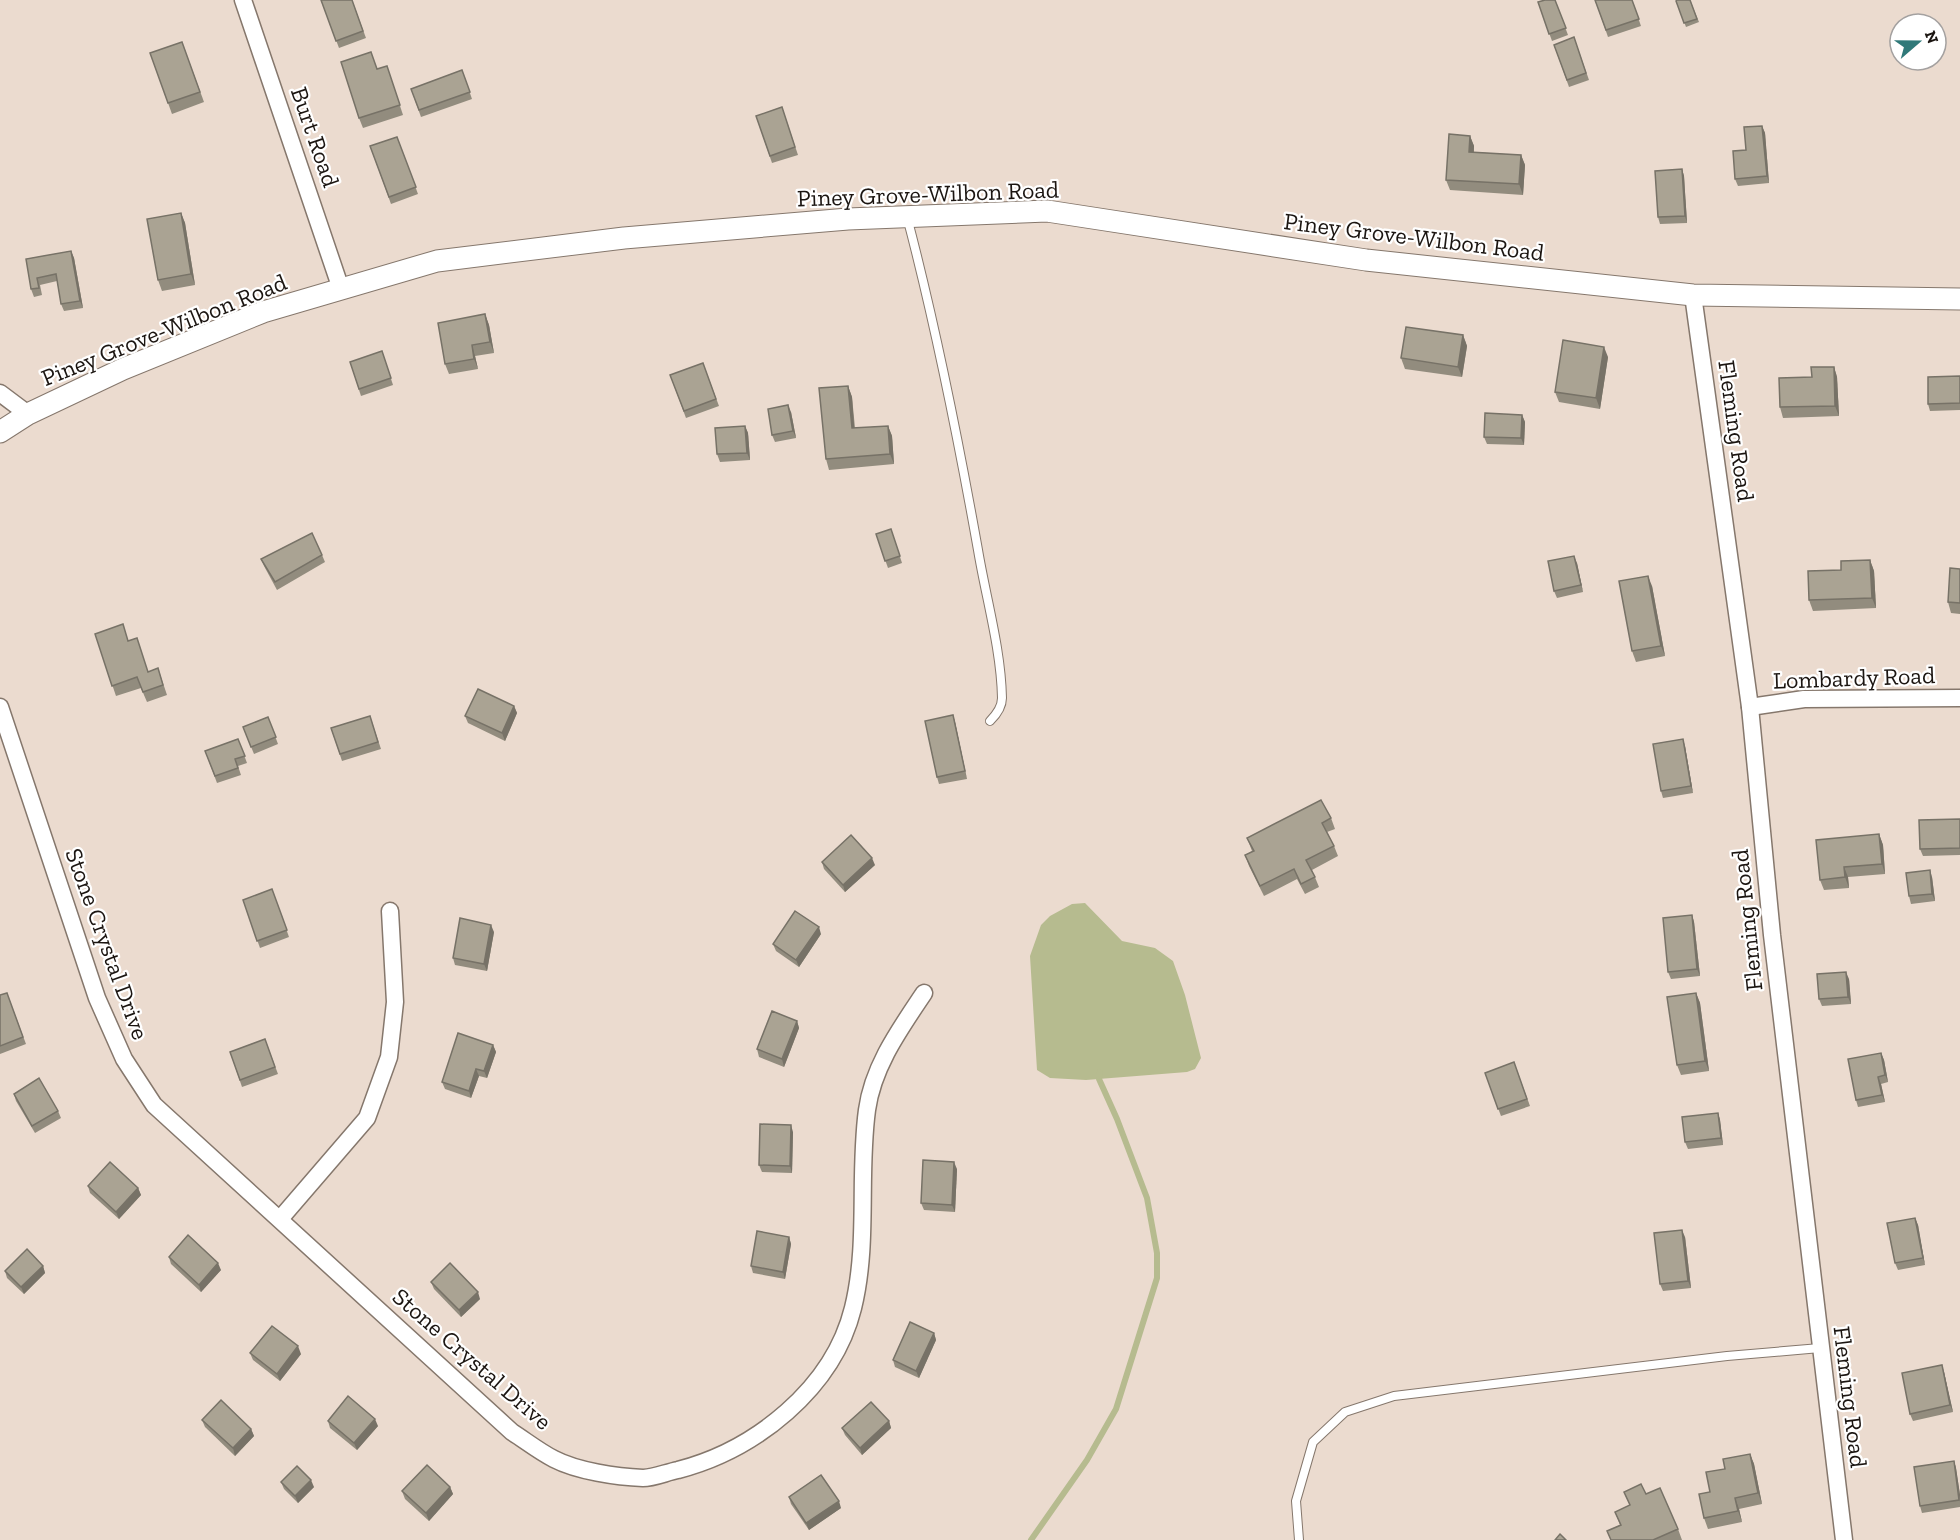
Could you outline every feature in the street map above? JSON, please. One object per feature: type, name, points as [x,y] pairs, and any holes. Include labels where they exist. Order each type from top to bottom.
[{"type":"street","name":"Burt Road","points":[[243,0],[341,289]]},
{"type":"street","name":"Piney Grove-Wilbon Road","points":[[0,432],[28,414],[123,369],[263,312],[436,261],[635,237],[848,219],[1047,211],[1366,260],[1693,295],[1960,299]]},
{"type":"street","name":"Fleming Road","points":[[1693,295],[1750,707],[1772,935],[1844,1540]]},
{"type":"street","points":[[0,393],[28,414]]},
{"type":"street","name":"Lombardy Road","points":[[1750,707],[1804,699],[1960,698]]},
{"type":"street","name":"Stone Crystal Drive","points":[[0,707],[97,998],[124,1059],[154,1105],[512,1432],[556,1460],[608,1474],[644,1478],[711,1461],[755,1437],[781,1418],[807,1391],[835,1351],[853,1310],[863,1256],[863,1173],[867,1108],[883,1056],[924,993]]},
{"type":"street","points":[[280,1219],[367,1118],[371,1108],[389,1057],[395,1002],[390,911]]},
{"type":"lane","points":[[907,216],[932,313],[951,402],[995,644],[1002,699],[998,713],[990,721]]},
{"type":"lane","points":[[1299,1540],[1296,1501],[1313,1443],[1345,1412],[1406,1395],[1727,1356],[1820,1348]]},
{"type":"shaded area","points":[[1085,903],[1122,941],[1155,948],[1173,961],[1185,995],[1201,1058],[1195,1069],[1187,1072],[1086,1080],[1050,1078],[1037,1070],[1030,956],[1041,925],[1050,916],[1072,904]]},
{"type":"building","points":[[321,0],[352,0],[363,31],[336,41]]},
{"type":"building","points":[[1555,0],[1566,28],[1549,34],[1538,2]]},
{"type":"building","points":[[1595,0],[1632,0],[1639,19],[1606,30]]},
{"type":"building","points":[[1677,0],[1690,0],[1697,19],[1684,23]]},
{"type":"building","points":[[1574,37],[1586,73],[1567,80],[1554,45]]},
{"type":"building","points":[[182,42],[200,92],[168,103],[150,53]]},
{"type":"building","points":[[371,52],[377,69],[387,66],[400,105],[359,118],[341,62]]},
{"type":"building","points":[[462,70],[470,92],[419,110],[411,89]]},
{"type":"building","points":[[782,107],[795,147],[770,156],[756,116]]},
{"type":"building","points":[[1762,126],[1767,176],[1735,179],[1733,151],[1746,150],[1744,127]]},
{"type":"building","points":[[1449,134],[1470,136],[1469,152],[1521,155],[1519,184],[1446,180]]},
{"type":"building","points":[[397,137],[416,187],[389,197],[370,146]]},
{"type":"building","points":[[1682,169],[1685,216],[1658,217],[1655,171]]},
{"type":"building","points":[[181,213],[191,274],[158,280],[147,219]]},
{"type":"building","points":[[71,251],[80,301],[61,304],[56,274],[37,278],[39,288],[31,289],[26,259]]},
{"type":"building","points":[[485,314],[490,342],[472,345],[474,359],[445,364],[438,323]]},
{"type":"building","points":[[1406,327],[1463,335],[1458,367],[1401,358]]},
{"type":"building","points":[[1563,340],[1604,347],[1596,398],[1555,392]]},
{"type":"building","points":[[382,351],[391,378],[359,389],[350,362]]},
{"type":"building","points":[[703,363],[716,399],[684,411],[670,375]]},
{"type":"building","points":[[1811,367],[1834,367],[1835,406],[1780,407],[1779,378],[1812,377]]},
{"type":"building","points":[[1960,376],[1960,403],[1928,404],[1928,377]]},
{"type":"building","points":[[848,386],[852,428],[888,426],[890,454],[826,459],[819,388]]},
{"type":"building","points":[[788,405],[793,431],[772,435],[768,409]]},
{"type":"building","points":[[1485,413],[1522,415],[1521,438],[1484,437]]},
{"type":"building","points":[[745,426],[747,453],[717,454],[715,428]]},
{"type":"building","points":[[891,529],[900,556],[885,561],[876,534]]},
{"type":"building","points":[[312,533],[322,555],[275,582],[261,559]]},
{"type":"building","points":[[1574,556],[1581,585],[1554,591],[1548,561]]},
{"type":"building","points":[[1870,560],[1872,598],[1809,600],[1808,571],[1841,570],[1841,561]]},
{"type":"building","points":[[1950,568],[1960,569],[1960,603],[1948,602]]},
{"type":"building","points":[[1648,576],[1661,646],[1632,651],[1619,581]]},
{"type":"building","points":[[123,624],[128,641],[137,638],[148,672],[158,668],[163,685],[143,692],[137,677],[112,686],[95,634]]},
{"type":"building","points":[[478,689],[514,706],[502,733],[465,716]]},
{"type":"building","points":[[953,715],[965,771],[937,777],[925,721]]},
{"type":"building","points":[[370,716],[378,742],[340,754],[331,728]]},
{"type":"building","points":[[268,717],[276,737],[251,747],[243,727]]},
{"type":"building","points":[[238,739],[245,756],[235,759],[238,768],[215,776],[205,751]]},
{"type":"building","points":[[1683,739],[1691,786],[1661,791],[1653,744]]},
{"type":"building","points":[[1321,800],[1331,818],[1322,823],[1334,846],[1306,860],[1315,877],[1301,884],[1294,869],[1260,886],[1245,855],[1254,851],[1247,838]]},
{"type":"building","points":[[1960,819],[1960,848],[1920,849],[1919,820]]},
{"type":"building","points":[[1879,834],[1882,864],[1844,867],[1845,877],[1820,880],[1816,840]]},
{"type":"building","points":[[851,835],[872,858],[843,885],[822,862]]},
{"type":"building","points":[[1930,870],[1932,894],[1909,896],[1906,873]]},
{"type":"building","points":[[272,889],[287,930],[257,941],[243,900]]},
{"type":"building","points":[[795,911],[819,927],[796,960],[773,944]]},
{"type":"building","points":[[1692,915],[1697,969],[1668,972],[1663,918]]},
{"type":"building","points":[[460,918],[491,925],[484,964],[453,958]]},
{"type":"building","points":[[1846,972],[1848,997],[1819,999],[1817,974]]},
{"type":"building","points":[[7,993],[23,1037],[0,1046],[0,995]]},
{"type":"building","points":[[1696,993],[1705,1061],[1677,1065],[1667,997]]},
{"type":"building","points":[[772,1011],[797,1021],[782,1059],[757,1049]]},
{"type":"building","points":[[458,1033],[493,1045],[484,1071],[476,1069],[469,1091],[442,1082]]},
{"type":"building","points":[[265,1039],[275,1067],[240,1080],[230,1052]]},
{"type":"building","points":[[1881,1053],[1885,1075],[1878,1077],[1882,1095],[1856,1100],[1848,1059]]},
{"type":"building","points":[[1514,1062],[1527,1099],[1498,1109],[1485,1073]]},
{"type":"building","points":[[39,1078],[58,1111],[32,1126],[14,1094]]},
{"type":"building","points":[[1718,1113],[1721,1138],[1685,1142],[1682,1117]]},
{"type":"building","points":[[760,1124],[791,1125],[790,1166],[759,1165]]},
{"type":"building","points":[[923,1160],[954,1162],[952,1205],[921,1203]]},
{"type":"building","points":[[110,1162],[138,1188],[116,1212],[88,1186]]},
{"type":"building","points":[[1915,1218],[1923,1258],[1895,1263],[1887,1223]]},
{"type":"building","points":[[1682,1230],[1688,1281],[1660,1284],[1654,1233]]},
{"type":"building","points":[[757,1231],[789,1237],[783,1272],[751,1266]]},
{"type":"building","points":[[188,1235],[218,1263],[199,1285],[169,1257]]},
{"type":"building","points":[[27,1249],[43,1266],[21,1287],[5,1271]]},
{"type":"building","points":[[450,1263],[478,1292],[459,1310],[431,1282]]},
{"type":"building","points":[[910,1322],[934,1333],[916,1371],[893,1360]]},
{"type":"building","points":[[272,1326],[298,1346],[277,1374],[250,1353]]},
{"type":"building","points":[[1942,1365],[1950,1405],[1910,1414],[1902,1373]]},
{"type":"building","points":[[348,1396],[375,1419],[354,1443],[328,1421]]},
{"type":"building","points":[[221,1400],[251,1429],[233,1448],[202,1420]]},
{"type":"building","points":[[871,1402],[889,1421],[860,1448],[842,1428]]},
{"type":"building","points":[[1750,1454],[1758,1493],[1735,1498],[1738,1511],[1704,1518],[1699,1494],[1710,1492],[1706,1472],[1725,1469],[1723,1459]]},
{"type":"building","points":[[1954,1461],[1959,1500],[1920,1506],[1914,1467]]},
{"type":"building","points":[[427,1465],[450,1487],[426,1513],[402,1491]]},
{"type":"building","points":[[297,1466],[311,1480],[295,1496],[281,1482]]},
{"type":"building","points":[[821,1475],[839,1501],[806,1523],[789,1497]]},
{"type":"building","points":[[1641,1484],[1646,1494],[1660,1488],[1678,1529],[1653,1540],[1611,1540],[1607,1531],[1621,1525],[1615,1512],[1630,1505],[1624,1492]]},
{"type":"building","points":[[1560,1534],[1566,1540],[1555,1540]]},
{"type":"waterway","points":[[1031,1540],[1087,1460],[1116,1409],[1157,1278],[1157,1253],[1147,1198],[1099,1079],[1100,1072]]}]
